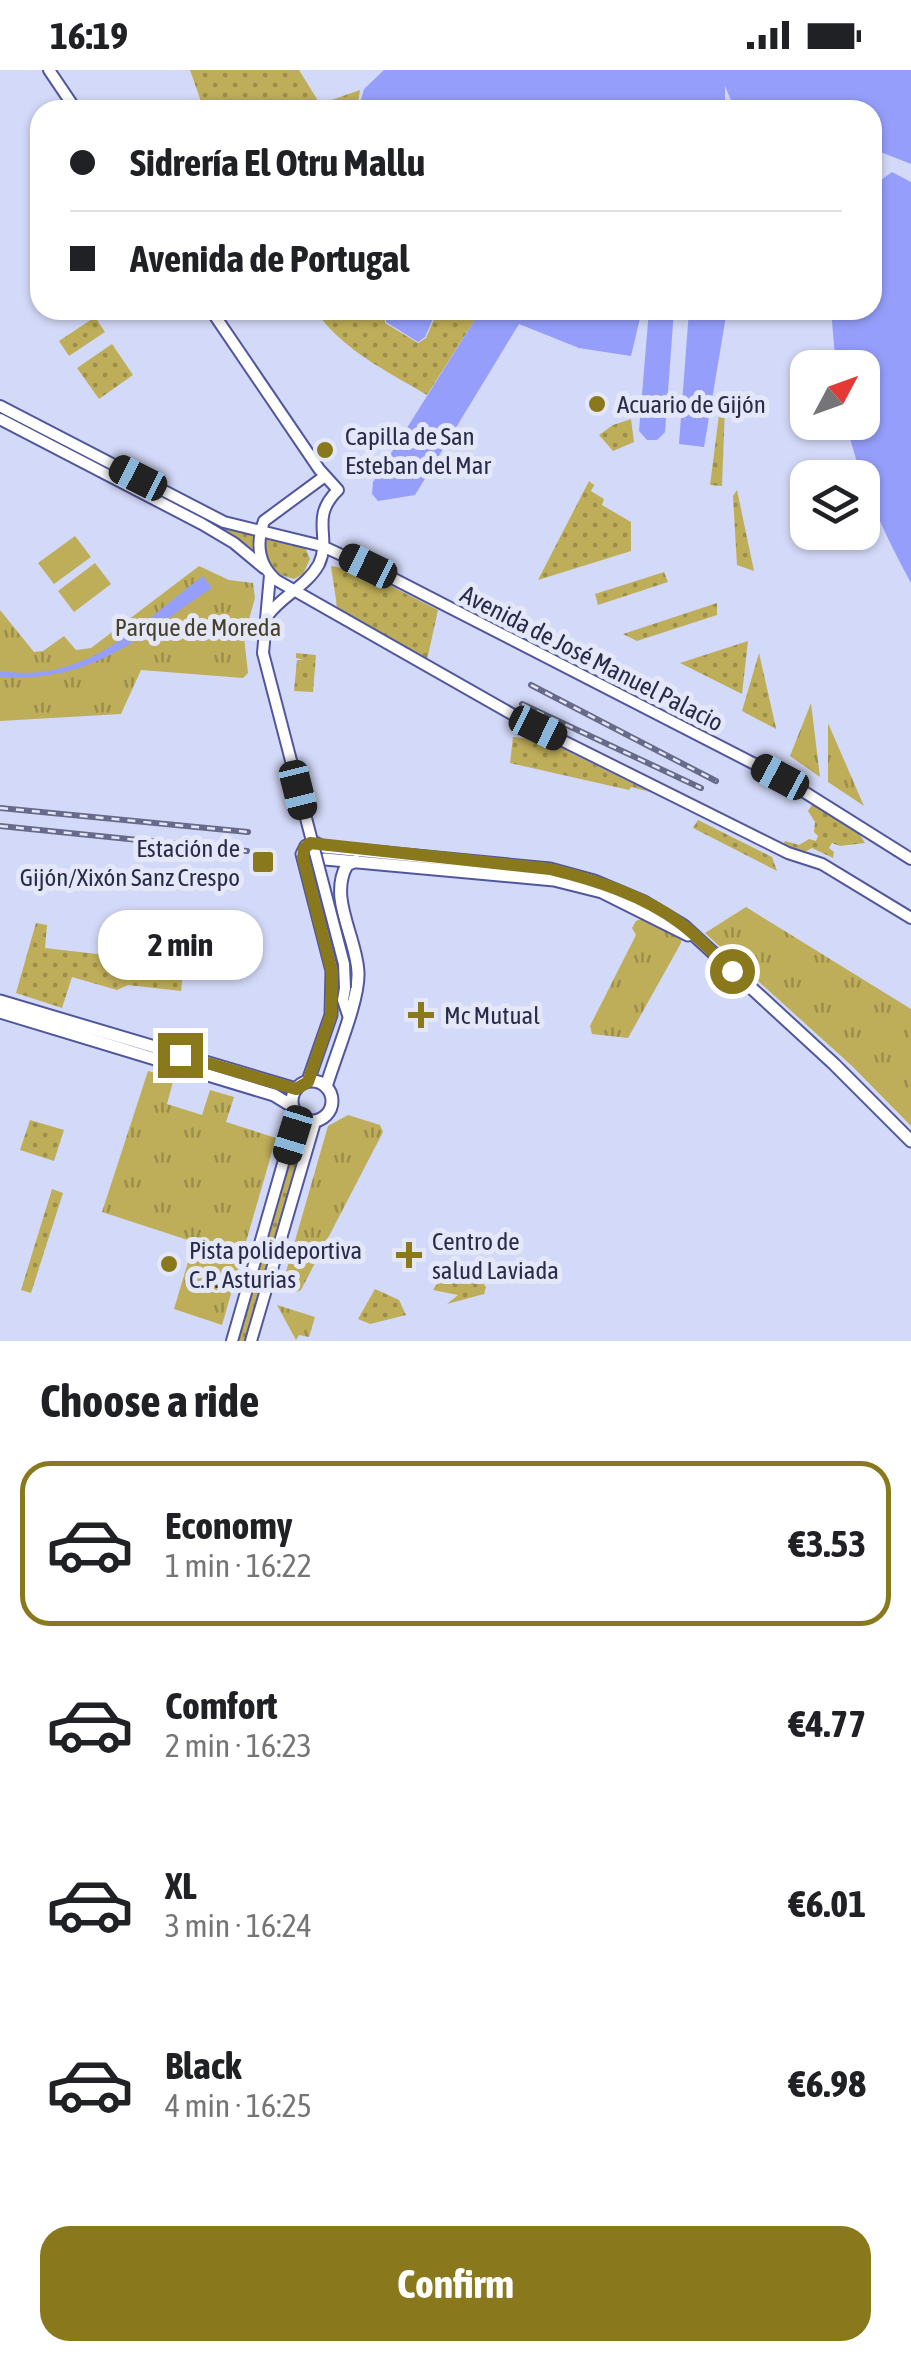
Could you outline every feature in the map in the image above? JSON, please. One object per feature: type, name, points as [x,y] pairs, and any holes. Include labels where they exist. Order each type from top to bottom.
[{"type":"main road","points":[[50,70],[70,100]]},
{"type":"main road","points":[[218,320],[338,490],[324,506]]},
{"type":"main road","points":[[0,406],[224,522],[322,546]]},
{"type":"main road","points":[[0,419],[202,524],[234,543],[293,592],[531,724],[788,853],[839,874],[911,918]]},
{"type":"main road","points":[[325,476],[267,518],[260,532],[258,552],[268,572],[263,653],[344,964],[343,1000],[348,1016]]},
{"type":"main road","points":[[268,615],[316,570],[322,555],[324,506],[321,494],[309,488]]},
{"type":"main road","name":"Avenida de José Manuel Palacio","points":[[322,546],[758,766],[911,859]]},
{"type":"main road","points":[[0,1001],[296,1089],[308,1082],[331,1015],[332,972],[302,854],[306,846],[315,843],[324,853],[356,861],[554,880],[602,892],[696,938]]},
{"type":"main road","points":[[305,862],[318,866],[324,853]]},
{"type":"main road","points":[[324,853],[550,869],[618,890],[667,914],[838,1068],[911,1141]]},
{"type":"main road","points":[[251,1341],[316,1122],[330,1111],[333,1102],[326,1086],[356,1002],[358,967],[339,886],[347,866],[356,861]]},
{"type":"main road","points":[[331,1015],[343,1000]]},
{"type":"main road","points":[[0,1012],[274,1095],[316,1122]]},
{"type":"main road","points":[[308,1082],[326,1086]]},
{"type":"main road","points":[[232,1341],[294,1110],[296,1089]]},
{"type":"green space","points":[[190,70],[299,70],[318,100],[200,100]]},
{"type":"green space","points":[[360,90],[358,100],[331,100]]},
{"type":"green space","points":[[90,320],[97,320],[105,332],[69,356],[59,341]]},
{"type":"green space","points":[[323,320],[385,320],[418,343],[426,338],[434,320],[475,320],[427,395],[352,348]]},
{"type":"green space","points":[[112,344],[133,375],[99,399],[77,368]]},
{"type":"green space","points":[[720,407],[725,407],[722,486],[710,485]]},
{"type":"green space","points":[[0,410],[227,527],[255,537],[257,557],[222,530],[0,416]]},
{"type":"green space","points":[[631,419],[634,442],[613,451],[599,435]]},
{"type":"green space","points":[[589,481],[594,485],[591,491],[604,499],[602,505],[631,522],[631,551],[538,580]]},
{"type":"green space","points":[[737,490],[754,571],[737,565],[733,496]]},
{"type":"green space","points":[[75,536],[91,557],[54,584],[38,563]]},
{"type":"green space","points":[[264,538],[305,547],[310,559],[303,574],[294,579],[275,573],[265,553]]},
{"type":"green space","points":[[344,562],[438,610],[427,660],[337,607],[331,566],[341,568]]},
{"type":"green space","points":[[95,563],[111,584],[74,612],[58,591]]},
{"type":"green space","name":"Parque de Moreda","points":[[199,566],[229,580],[253,583],[255,598],[244,637],[248,673],[243,678],[141,670],[121,714],[0,721],[0,610],[34,652],[43,651],[64,636],[76,650],[91,648]]},
{"type":"green space","points":[[664,572],[668,582],[598,605],[595,594]]},
{"type":"green space","points":[[717,603],[717,615],[637,641],[623,634]]},
{"type":"green space","points":[[748,641],[742,694],[680,663]]},
{"type":"green space","points":[[296,653],[316,655],[313,692],[294,691],[297,660],[304,660],[296,658]]},
{"type":"green space","points":[[759,653],[776,728],[776,729],[742,711]]},
{"type":"green space","points":[[811,703],[820,777],[790,756]]},
{"type":"green space","points":[[828,723],[864,806],[828,782]]},
{"type":"green space","points":[[513,737],[545,740],[650,792],[510,763]]},
{"type":"green space","points":[[813,803],[858,831],[865,843],[832,843],[829,848],[834,852],[833,858],[812,848],[801,854],[783,845],[785,841],[799,845],[809,839],[816,841],[815,822],[808,811]]},
{"type":"green space","points":[[698,820],[772,857],[777,871],[693,828]]},
{"type":"green space","points":[[746,907],[911,1009],[911,1126],[852,1066],[705,933]]},
{"type":"green space","points":[[644,918],[681,943],[628,1038],[592,1034],[590,1026],[636,935],[632,928]]},
{"type":"green space","points":[[36,923],[47,925],[45,948],[184,964],[181,991],[128,985],[117,990],[72,977],[62,1008],[16,993]]},
{"type":"green space","points":[[148,1071],[174,1078],[167,1104],[202,1115],[210,1090],[234,1097],[226,1122],[276,1138],[222,1325],[174,1309],[194,1242],[102,1212]]},
{"type":"green space","points":[[348,1115],[380,1125],[383,1132],[301,1290],[296,1292],[282,1286],[328,1126]]},
{"type":"green space","points":[[30,1120],[64,1130],[54,1161],[20,1150]]},
{"type":"green space","points":[[305,1125],[309,1131],[246,1341],[237,1341],[300,1128]]},
{"type":"green space","points":[[52,1189],[63,1193],[31,1293],[21,1290]]},
{"type":"green space","points":[[467,1267],[486,1287],[484,1294],[447,1304],[458,1295],[433,1290],[444,1274]]},
{"type":"green space","points":[[375,1289],[399,1300],[406,1315],[370,1324],[358,1319]]},
{"type":"green space","points":[[277,1305],[315,1317],[309,1337],[299,1335],[296,1340]]},
{"type":"water","points":[[384,70],[911,70],[911,164],[882,153],[882,100],[731,100],[725,86],[725,100],[361,100],[364,89]]},
{"type":"water","points":[[892,172],[911,182],[911,583],[880,520],[880,460],[857,460],[851,440],[880,440],[880,350],[835,350],[832,320],[882,320],[882,179]]},
{"type":"water","points":[[433,320],[425,337],[418,342],[386,322]]},
{"type":"water","points":[[475,320],[640,320],[631,356],[579,348],[519,324],[415,495],[378,501],[372,494],[373,482]]},
{"type":"water","points":[[648,320],[673,320],[665,432],[657,440],[647,440],[639,431]]},
{"type":"water","points":[[688,320],[725,320],[704,447],[679,444]]},
{"type":"water","points":[[203,576],[212,588],[114,653],[63,673],[0,677],[0,671],[31,673],[86,659],[134,631]]},
{"type":"railway","points":[[531,685],[716,781]]},
{"type":"railway","points":[[522,704],[701,788]]},
{"type":"railway","points":[[0,808],[248,832]]},
{"type":"railway","points":[[0,826],[247,851]]},
{"type":"place","name":"Acuario de Gijón","points":[[597,404]]},
{"type":"place","name":"Capilla de San Esteban del Mar","points":[[325,450]]},
{"type":"place","name":"Estación de Gijón/Xixón Sanz Crespo","points":[[263,862]]},
{"type":"place","name":"Mc Mutual","points":[[421,1015]]},
{"type":"place","name":"Centro de salud Laviada","points":[[409,1255]]},
{"type":"place","name":"Pista polideportiva C.P. Asturias","points":[[169,1264]]},
{"type":"route","points":[[180,1055],[296,1089],[308,1082],[331,1015],[332,972],[302,854],[310,843],[573,874],[618,890],[676,920],[732,971]]}]
